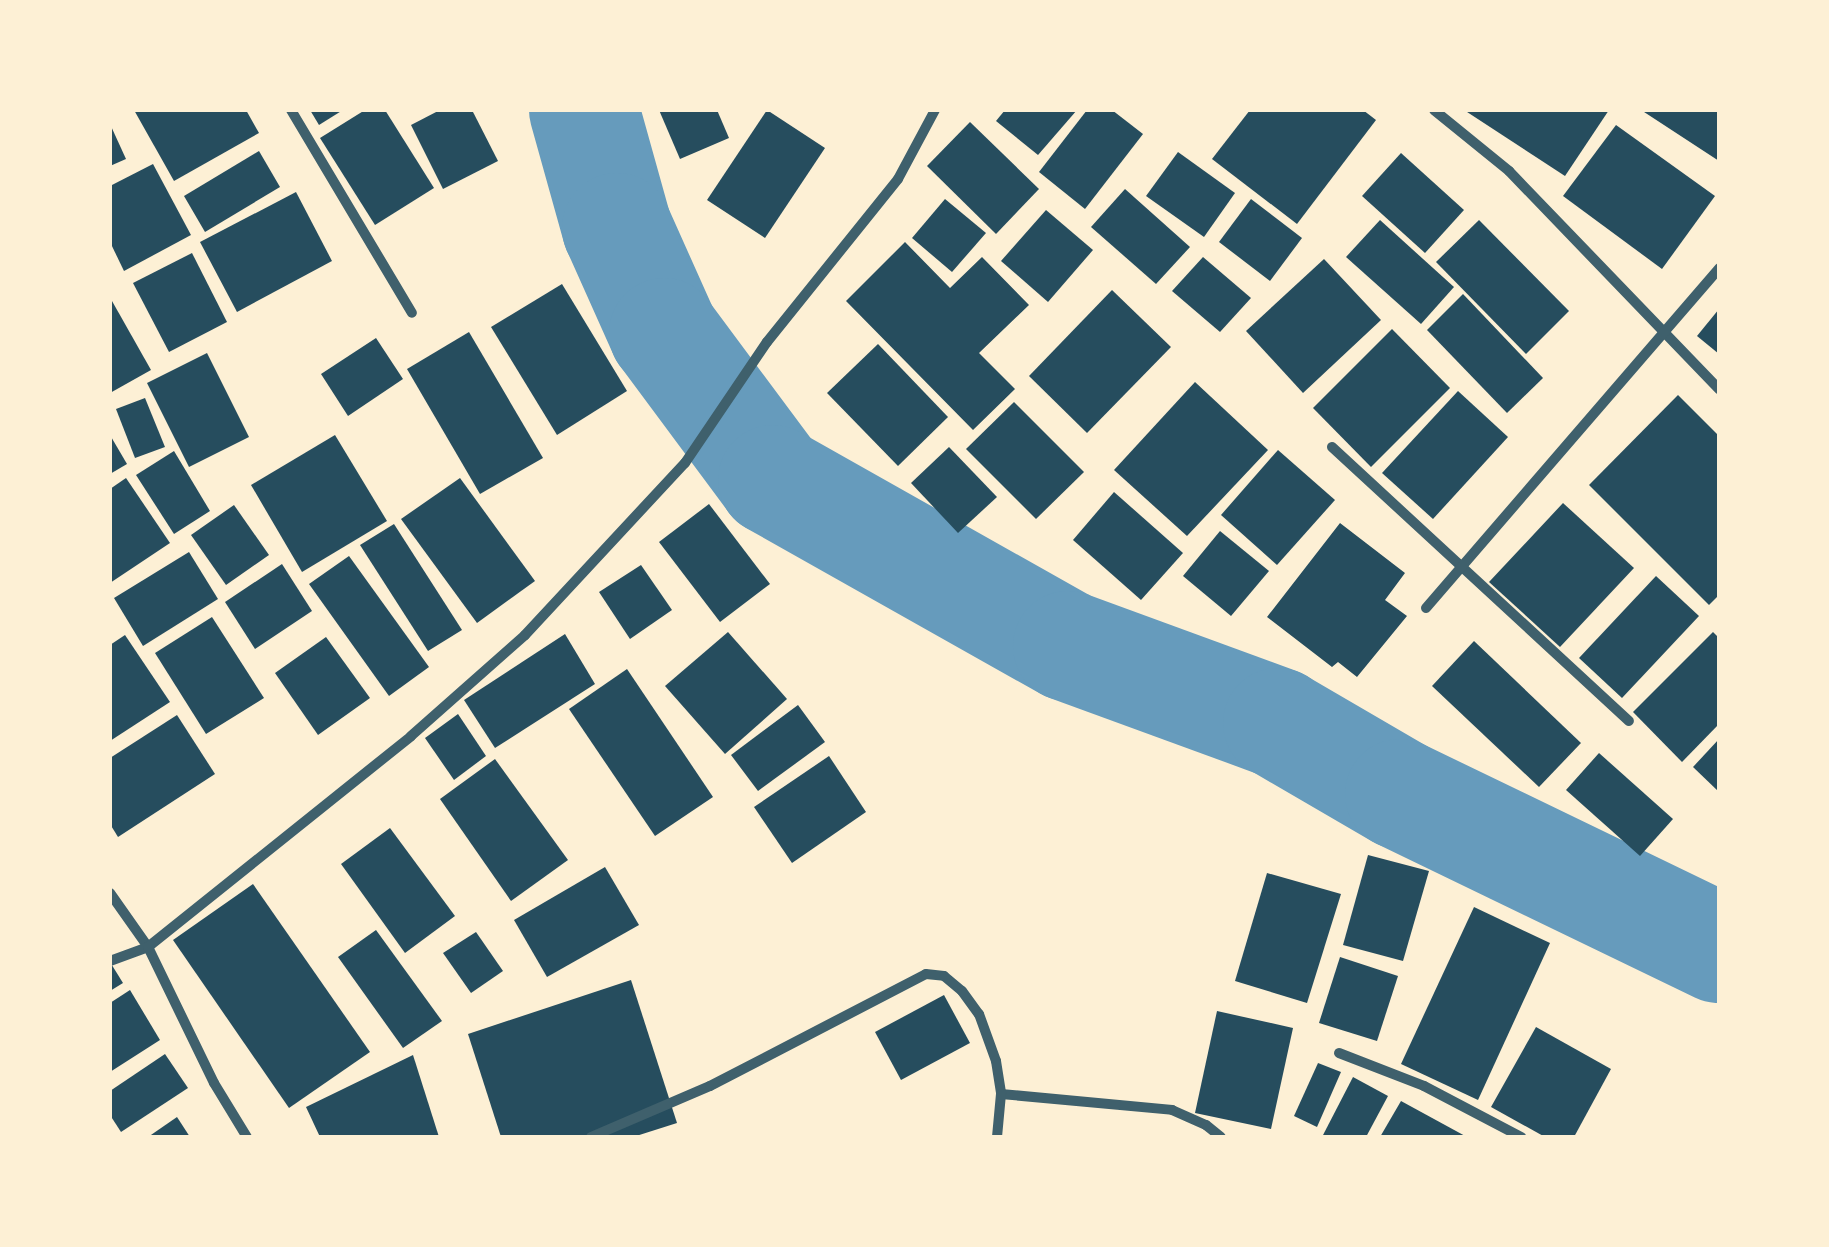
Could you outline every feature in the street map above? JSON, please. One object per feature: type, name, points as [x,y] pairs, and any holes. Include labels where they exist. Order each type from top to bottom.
[{"type":"street","points":[[291,110],[412,313]]},
{"type":"street","points":[[110,961],[148,947],[411,736],[525,635],[684,463],[767,342],[898,179],[935,110]]},
{"type":"street","points":[[1434,110],[1509,171],[1719,389]]},
{"type":"street","points":[[1426,608],[1719,268]]},
{"type":"street","points":[[1332,447],[1629,721]]},
{"type":"street","points":[[110,894],[148,947],[214,1083],[247,1137]]},
{"type":"street","points":[[591,1137],[710,1086],[926,974],[944,976],[962,990],[978,1014],[996,1061],[1001,1094],[997,1137]]},
{"type":"street","points":[[1339,1054],[1424,1086],[1521,1137]]},
{"type":"street","points":[[1001,1094],[1172,1110],[1206,1124],[1221,1137]]},
{"type":"building","points":[[134,110],[246,110],[259,133],[174,181]]},
{"type":"building","points":[[310,110],[343,110],[319,125]]},
{"type":"building","points":[[365,110],[385,110],[434,188],[375,225],[320,138]]},
{"type":"building","points":[[440,110],[472,110],[498,161],[443,189],[411,125]]},
{"type":"building","points":[[659,110],[717,110],[729,138],[680,159]]},
{"type":"building","points":[[767,110],[825,148],[765,238],[707,200]]},
{"type":"building","points":[[1005,110],[1077,110],[1038,155],[996,121]]},
{"type":"building","points":[[1087,110],[1112,110],[1143,134],[1085,209],[1039,172]]},
{"type":"building","points":[[1250,110],[1363,110],[1376,120],[1297,224],[1212,159]]},
{"type":"building","points":[[1464,110],[1609,110],[1565,176]]},
{"type":"building","points":[[1641,110],[1719,110],[1719,161]]},
{"type":"building","points":[[970,122],[1039,189],[996,234],[927,166]]},
{"type":"building","points":[[110,124],[126,159],[110,166]]},
{"type":"building","points":[[1616,125],[1715,196],[1662,269],[1563,196]]},
{"type":"building","points":[[259,151],[280,187],[205,232],[184,196]]},
{"type":"building","points":[[1178,152],[1235,193],[1204,237],[1146,196]]},
{"type":"building","points":[[1401,153],[1464,210],[1425,253],[1362,196]]},
{"type":"building","points":[[153,164],[191,235],[124,271],[110,242],[110,186]]},
{"type":"building","points":[[1125,189],[1190,247],[1156,284],[1091,227]]},
{"type":"building","points":[[296,192],[332,261],[237,312],[200,242]]},
{"type":"building","points":[[945,199],[986,233],[952,272],[912,238]]},
{"type":"building","points":[[1251,199],[1302,238],[1270,281],[1219,242]]},
{"type":"building","points":[[1046,210],[1093,250],[1048,302],[1001,261]]},
{"type":"building","points":[[1380,220],[1454,287],[1421,324],[1346,257]]},
{"type":"building","points":[[1479,220],[1569,311],[1526,354],[1436,262]]},
{"type":"building","points":[[905,242],[950,288],[982,257],[1029,305],[979,353],[1015,389],[973,430],[846,301]]},
{"type":"building","points":[[192,253],[227,322],[169,352],[133,283]]},
{"type":"building","points":[[1203,257],[1251,298],[1220,332],[1172,291]]},
{"type":"building","points":[[1324,259],[1381,320],[1303,393],[1246,331]]},
{"type":"building","points":[[562,284],[627,391],[557,435],[491,327]]},
{"type":"building","points":[[1112,290],[1171,347],[1087,433],[1029,376]]},
{"type":"building","points":[[1463,294],[1543,378],[1507,413],[1427,330]]},
{"type":"building","points":[[110,303],[151,370],[110,393]]},
{"type":"building","points":[[1719,309],[1719,354],[1697,336]]},
{"type":"building","points":[[1392,329],[1450,388],[1371,467],[1313,408]]},
{"type":"building","points":[[469,332],[543,458],[480,494],[407,369]]},
{"type":"building","points":[[376,338],[403,379],[348,416],[321,374]]},
{"type":"building","points":[[878,344],[948,417],[898,466],[827,393]]},
{"type":"building","points":[[207,353],[249,437],[189,467],[147,383]]},
{"type":"building","points":[[1195,382],[1268,450],[1187,536],[1114,470]]},
{"type":"building","points":[[1458,391],[1508,437],[1433,519],[1382,473]]},
{"type":"building","points":[[1678,395],[1719,436],[1719,595],[1709,605],[1589,485]]},
{"type":"building","points":[[145,398],[165,447],[135,458],[116,409]]},
{"type":"building","points":[[1014,402],[1084,472],[1036,519],[966,449]]},
{"type":"building","points":[[110,435],[127,464],[110,474]]},
{"type":"building","points":[[335,435],[387,521],[302,572],[251,485]]},
{"type":"building","points":[[949,447],[997,497],[958,533],[911,483]]},
{"type":"building","points":[[1278,450],[1335,500],[1277,565],[1221,515]]},
{"type":"building","points":[[174,451],[210,511],[174,534],[136,475]]},
{"type":"building","points":[[126,478],[170,543],[110,583],[110,489]]},
{"type":"building","points":[[460,478],[535,581],[477,623],[401,519]]},
{"type":"building","points":[[1114,492],[1183,553],[1141,600],[1073,540]]},
{"type":"building","points":[[1563,503],[1634,568],[1560,647],[1489,582]]},
{"type":"building","points":[[709,504],[770,584],[720,622],[659,542]]},
{"type":"building","points":[[234,505],[269,555],[226,585],[191,535]]},
{"type":"building","points":[[1340,523],[1405,573],[1385,600],[1407,616],[1357,677],[1338,662],[1332,667],[1267,617]]},
{"type":"building","points":[[394,524],[462,630],[428,651],[360,545]]},
{"type":"building","points":[[1220,531],[1269,571],[1231,616],[1183,576]]},
{"type":"building","points":[[189,552],[218,599],[143,646],[114,598]]},
{"type":"building","points":[[349,556],[429,667],[389,696],[309,584]]},
{"type":"building","points":[[282,564],[312,611],[255,649],[225,602]]},
{"type":"building","points":[[641,565],[672,610],[630,639],[599,592]]},
{"type":"building","points":[[1656,576],[1699,616],[1622,698],[1579,658]]},
{"type":"building","points":[[212,617],[264,698],[206,734],[155,653]]},
{"type":"building","points":[[728,632],[787,699],[725,754],[665,686]]},
{"type":"building","points":[[1713,632],[1719,638],[1719,724],[1682,762],[1633,712]]},
{"type":"building","points":[[565,634],[595,684],[495,748],[464,700]]},
{"type":"building","points":[[125,635],[170,702],[110,741],[110,645]]},
{"type":"building","points":[[326,637],[370,698],[318,735],[275,673]]},
{"type":"building","points":[[1474,641],[1581,743],[1539,787],[1432,686]]},
{"type":"building","points":[[627,669],[713,797],[655,836],[569,709]]},
{"type":"building","points":[[798,705],[825,742],[758,791],[731,755]]},
{"type":"building","points":[[458,714],[486,756],[454,780],[425,738]]},
{"type":"building","points":[[177,715],[215,774],[118,837],[110,824],[110,758]]},
{"type":"building","points":[[1719,739],[1719,792],[1693,767]]},
{"type":"building","points":[[1599,753],[1673,819],[1640,856],[1566,790]]},
{"type":"building","points":[[829,756],[866,812],[792,863],[754,807]]},
{"type":"building","points":[[495,759],[568,860],[511,901],[440,799]]},
{"type":"building","points":[[390,828],[455,916],[405,953],[341,864]]},
{"type":"building","points":[[1368,855],[1429,871],[1403,961],[1343,945]]},
{"type":"building","points":[[605,867],[639,925],[547,977],[514,920]]},
{"type":"building","points":[[1267,873],[1341,894],[1307,1003],[1235,981]]},
{"type":"building","points":[[253,884],[370,1052],[289,1108],[173,940]]},
{"type":"building","points":[[1474,907],[1550,943],[1478,1100],[1401,1064]]},
{"type":"building","points":[[376,930],[442,1021],[403,1048],[338,957]]},
{"type":"building","points":[[476,932],[503,971],[471,993],[443,953]]},
{"type":"building","points":[[1340,957],[1398,976],[1377,1041],[1319,1023]]},
{"type":"building","points":[[110,962],[123,983],[110,991]]},
{"type":"building","points":[[631,980],[677,1123],[633,1137],[501,1137],[468,1034]]},
{"type":"building","points":[[130,990],[160,1040],[110,1072],[110,1003]]},
{"type":"building","points":[[944,995],[970,1043],[901,1080],[875,1032]]},
{"type":"building","points":[[1217,1011],[1293,1028],[1271,1129],[1195,1113]]},
{"type":"building","points":[[1536,1027],[1611,1069],[1574,1137],[1545,1137],[1491,1107]]},
{"type":"building","points":[[165,1054],[188,1088],[121,1132],[110,1115],[110,1091]]},
{"type":"building","points":[[413,1055],[439,1137],[320,1137],[306,1107]]},
{"type":"building","points":[[1318,1063],[1341,1072],[1317,1127],[1294,1116]]},
{"type":"building","points":[[1353,1077],[1388,1096],[1366,1137],[1322,1137]]},
{"type":"building","points":[[1401,1101],[1467,1137],[1380,1137]]},
{"type":"building","points":[[177,1117],[190,1137],[148,1137]]},
{"type":"waterway","points":[[584,110],[617,228],[664,333],[773,480],[1068,646],[1278,723],[1400,794],[1719,948]]}]
